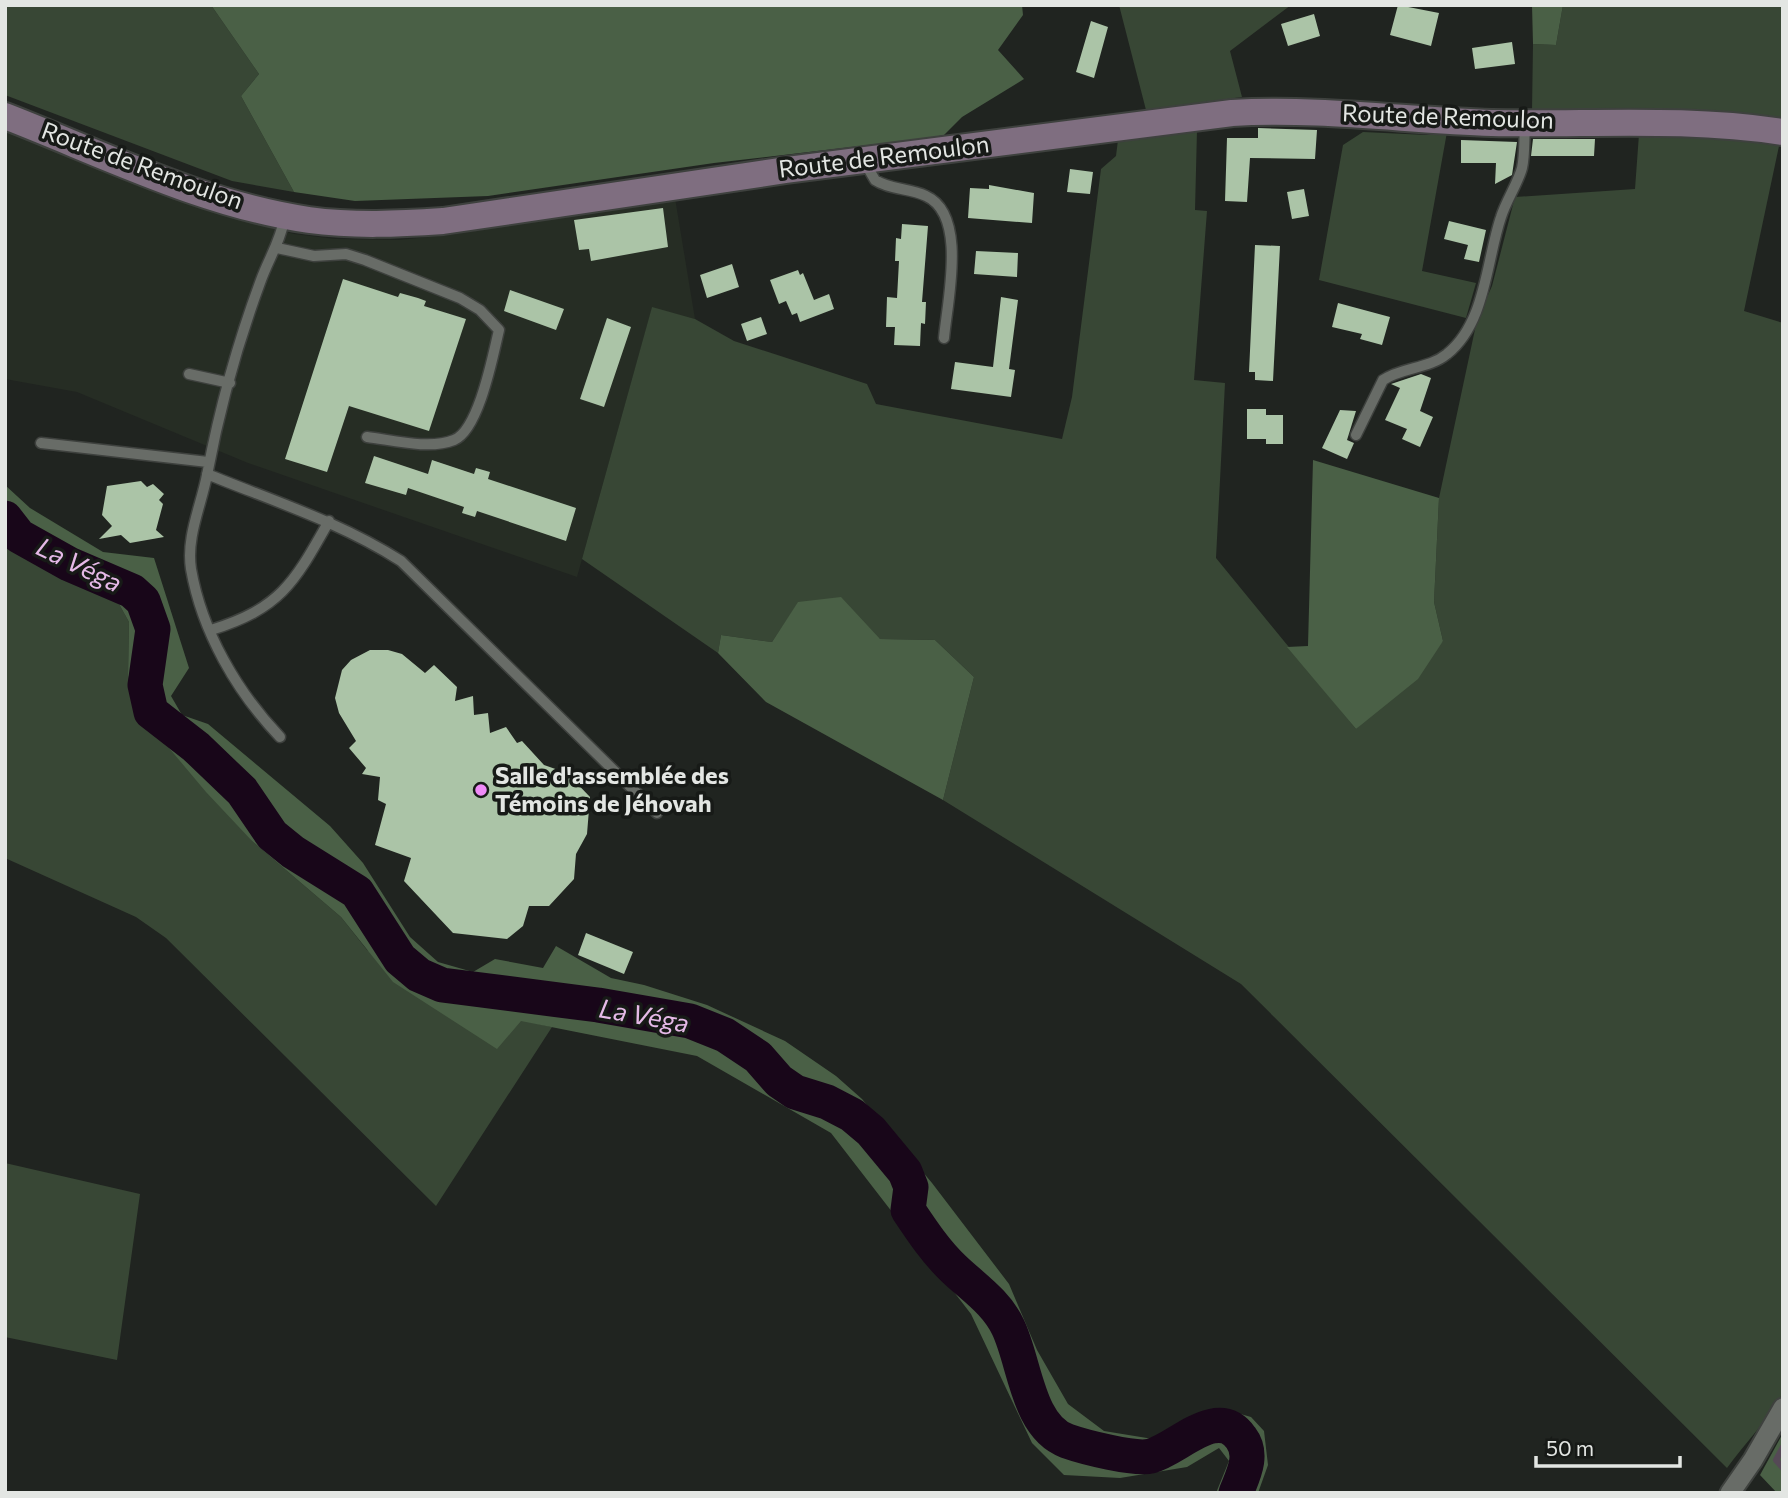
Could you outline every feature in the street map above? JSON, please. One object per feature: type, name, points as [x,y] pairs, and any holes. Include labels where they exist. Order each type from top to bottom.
[{"type":"main road","name":"Route de Remoulon","points":[[5,116],[213,197],[285,215],[386,225],[443,221],[863,160],[1255,112],[1525,122],[1679,122],[1783,132]]},
{"type":"street","points":[[1730,1493],[1783,1408]]},
{"type":"lane","points":[[1356,435],[1383,380],[1438,361],[1461,340],[1471,323],[1496,232],[1509,193],[1522,167],[1525,122]]},
{"type":"lane","points":[[863,160],[875,180],[926,196],[947,217],[953,236],[944,338]]},
{"type":"lane","points":[[280,737],[244,696],[211,630],[191,568],[192,538],[208,462],[261,279],[277,248],[285,215]]},
{"type":"lane","points":[[277,248],[314,256],[346,254],[365,260],[460,298],[480,310],[499,331],[482,395],[466,429],[455,440],[423,443],[367,437]]},
{"type":"lane","points":[[189,374],[230,383]]},
{"type":"lane","points":[[41,443],[208,462]]},
{"type":"lane","points":[[207,474],[365,538],[401,561],[424,580],[657,813]]},
{"type":"lane","points":[[211,630],[243,620],[274,601],[295,580],[329,522]]},
{"type":"shaded area","points":[[5,128],[240,220],[294,234],[336,239],[398,240],[450,235],[675,198],[695,319],[652,308],[577,577],[248,463],[77,392],[5,379]]},
{"type":"green space","points":[[5,5],[211,5],[259,74],[241,96],[294,192],[232,181],[5,95]]},
{"type":"green space","points":[[211,5],[1022,5],[1023,15],[998,50],[1024,79],[962,117],[944,135],[928,138],[714,163],[488,196],[355,201],[294,192],[241,96],[259,74]]},
{"type":"green space","points":[[1119,5],[1291,5],[1230,51],[1242,97],[1146,110]]},
{"type":"green space","points":[[1532,5],[1563,5],[1556,45],[1533,44]]},
{"type":"green space","points":[[1563,5],[1783,5],[1783,119],[1698,110],[1532,111],[1533,44],[1556,45]]},
{"type":"green space","points":[[1197,130],[1195,210],[1207,211],[1194,380],[1225,383],[1216,558],[1356,729],[1443,641],[1434,602],[1439,498],[1477,320],[1492,286],[1515,197],[1635,189],[1639,134],[1712,136],[1779,146],[1744,311],[1783,323],[1783,1393],[1764,1422],[1727,1468],[1241,984],[943,800],[974,677],[935,640],[880,639],[798,603],[772,642],[721,635],[718,653],[582,559],[652,307],[695,319],[734,341],[867,384],[876,404],[1062,439],[1072,397],[1101,169],[1116,156],[1118,140]]},
{"type":"green space","points":[[1363,132],[1427,135],[1447,132],[1422,271],[1476,283],[1466,318],[1319,280],[1343,145]]},
{"type":"green space","points":[[1313,460],[1439,498],[1434,602],[1443,641],[1418,679],[1356,729],[1287,647],[1308,646]]},
{"type":"green space","points":[[5,485],[30,508],[103,552],[154,558],[189,668],[171,696],[182,715],[208,724],[330,826],[363,863],[410,937],[438,962],[473,972],[495,959],[543,968],[556,946],[611,978],[644,985],[707,1005],[785,1041],[836,1076],[862,1099],[932,1183],[1009,1284],[1037,1350],[1068,1404],[1104,1431],[1153,1439],[1230,1411],[1251,1417],[1264,1431],[1268,1465],[1258,1493],[1216,1493],[1229,1461],[1219,1448],[1187,1467],[1120,1478],[1064,1475],[1032,1443],[971,1314],[831,1133],[697,1056],[521,1021],[497,1049],[393,982],[341,917],[253,842],[206,792],[143,717],[128,676],[129,622],[119,604],[6,540]]},
{"type":"green space","points":[[5,539],[119,604],[129,622],[128,676],[253,842],[341,917],[367,950],[521,1020],[552,1027],[436,1206],[166,938],[136,917],[5,858]]},
{"type":"green space","points":[[841,597],[880,639],[935,640],[974,677],[943,800],[766,702],[718,653],[721,635],[772,642],[798,602]]},
{"type":"green space","points":[[5,1163],[140,1194],[117,1360],[5,1337]]},
{"type":"green space","points":[[1783,1433],[1783,1493],[1777,1493],[1760,1475]]},
{"type":"building","points":[[1398,5],[1439,13],[1431,46],[1390,35]]},
{"type":"building","points":[[1314,14],[1320,36],[1288,46],[1281,24]]},
{"type":"building","points":[[1091,21],[1108,27],[1094,78],[1076,72]]},
{"type":"building","points":[[1512,42],[1515,64],[1475,69],[1472,48]]},
{"type":"building","points":[[1258,128],[1317,130],[1315,159],[1250,158],[1247,202],[1225,201],[1227,138],[1258,138]]},
{"type":"building","points":[[1533,139],[1595,139],[1594,156],[1531,156]]},
{"type":"building","points":[[1461,140],[1517,142],[1512,175],[1495,184],[1496,163],[1461,163]]},
{"type":"building","points":[[1070,169],[1093,172],[1090,194],[1067,192]]},
{"type":"building","points":[[989,185],[1034,193],[1032,223],[968,218],[970,188],[989,189]]},
{"type":"building","points":[[1304,189],[1309,216],[1292,219],[1287,192]]},
{"type":"building","points":[[663,208],[668,247],[591,261],[589,249],[579,250],[574,220]]},
{"type":"building","points":[[1449,221],[1486,230],[1479,262],[1464,259],[1468,245],[1444,239]]},
{"type":"building","points":[[902,224],[928,226],[922,302],[926,302],[925,324],[921,323],[920,346],[894,345],[895,327],[886,327],[887,297],[897,298],[899,261],[895,261],[896,238],[901,239]]},
{"type":"building","points":[[1255,245],[1280,246],[1273,381],[1255,380],[1255,372],[1249,372]]},
{"type":"building","points":[[976,251],[1018,253],[1017,277],[974,274]]},
{"type":"building","points":[[732,264],[739,287],[707,298],[700,275]]},
{"type":"building","points":[[798,270],[800,275],[803,273],[814,300],[829,294],[834,309],[800,322],[797,313],[792,315],[786,301],[779,304],[770,280]]},
{"type":"building","points":[[343,279],[398,297],[400,293],[418,298],[426,301],[424,306],[466,319],[429,431],[349,406],[327,472],[285,459]]},
{"type":"building","points":[[510,290],[564,309],[556,330],[504,311]]},
{"type":"building","points":[[1001,297],[1018,300],[1009,369],[1015,370],[1011,397],[951,389],[955,362],[993,367]]},
{"type":"building","points":[[1338,303],[1390,317],[1382,345],[1360,339],[1362,334],[1332,327]]},
{"type":"building","points":[[761,317],[767,334],[747,341],[741,324]]},
{"type":"building","points":[[607,318],[631,327],[604,407],[580,399]]},
{"type":"building","points":[[1421,374],[1431,378],[1420,411],[1433,417],[1420,447],[1402,439],[1407,429],[1385,420],[1400,388],[1391,384]]},
{"type":"building","points":[[1247,409],[1266,409],[1266,415],[1283,415],[1283,444],[1266,444],[1266,439],[1247,439]]},
{"type":"building","points":[[1340,410],[1356,411],[1347,440],[1354,443],[1347,459],[1322,448]]},
{"type":"building","points":[[374,456],[428,474],[432,460],[474,474],[476,468],[490,472],[488,479],[576,508],[566,541],[477,511],[475,517],[462,513],[464,507],[408,488],[406,495],[365,483]]},
{"type":"building","points":[[141,481],[147,487],[153,484],[164,494],[159,500],[163,504],[156,530],[164,537],[130,543],[121,535],[99,539],[112,526],[102,515],[107,486]]},
{"type":"building","name":"Salle d'assemblée des Témoins de Jéhovah","points":[[370,650],[388,650],[402,654],[425,673],[434,665],[457,687],[455,701],[473,696],[474,715],[488,713],[490,733],[506,727],[517,743],[522,741],[544,765],[567,773],[590,797],[587,834],[576,854],[574,879],[549,906],[529,906],[523,926],[507,939],[453,933],[404,881],[411,858],[375,845],[386,804],[378,800],[380,777],[362,774],[366,768],[349,748],[356,741],[339,713],[335,698],[342,670],[351,660]]},
{"type":"building","points":[[586,933],[633,952],[624,974],[578,955]]},
{"type":"waterway","name":"La Véga","points":[[5,518],[19,536],[69,564],[132,591],[143,601],[153,629],[145,685],[151,712],[196,747],[242,791],[272,835],[293,852],[357,892],[400,959],[419,975],[442,985],[598,1005],[690,1021],[725,1035],[758,1057],[779,1081],[795,1092],[827,1102],[852,1115],[871,1131],[905,1172],[911,1187],[908,1210],[930,1241],[947,1262],[991,1303],[1003,1318],[1014,1341],[1035,1408],[1043,1422],[1054,1433],[1067,1441],[1085,1446],[1143,1457],[1162,1452],[1209,1427],[1221,1425],[1241,1438],[1247,1451],[1246,1465],[1236,1493]]},
{"type":"waterway","points":[[1783,1447],[1776,1460],[1783,1468]]},
{"type":"place","name":"Salle d'assemblée des Témoins de Jéhovah","points":[[481,790]]}]
